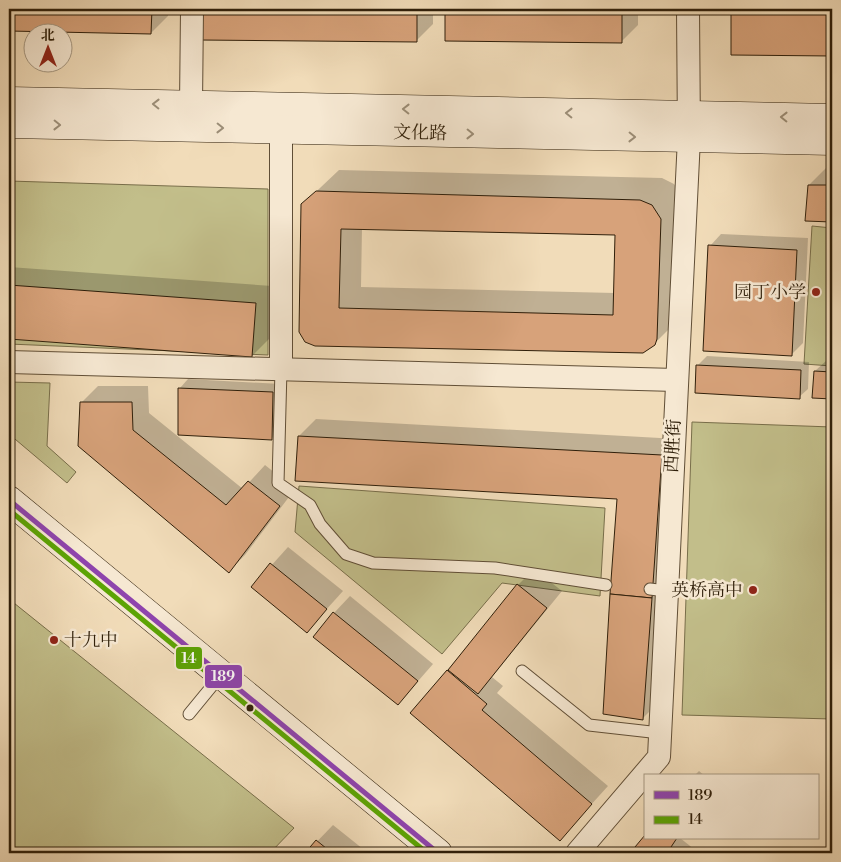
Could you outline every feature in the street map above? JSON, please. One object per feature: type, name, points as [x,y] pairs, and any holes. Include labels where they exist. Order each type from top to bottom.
[{"type":"main road","name":"文化路","points":[[9,101],[191,104],[689,127],[832,141]]},
{"type":"main road","name":"文化路","points":[[9,124],[281,130],[689,127],[832,118]]},
{"type":"main road","points":[[9,500],[438,853]]},
{"type":"street","points":[[191,104],[192,9]]},
{"type":"street","name":"西胜街","points":[[644,774],[659,757],[658,590],[676,380],[689,127],[688,9]]},
{"type":"street","points":[[281,130],[281,369]]},
{"type":"street","points":[[9,362],[676,380]]},
{"type":"street","name":"西胜街","points":[[577,853],[644,775]]},
{"type":"lane","points":[[281,369],[278,483],[310,505],[320,524],[346,554],[373,563],[494,568],[606,585]]},
{"type":"lane","points":[[522,671],[589,725],[660,733]]},
{"type":"lane","points":[[189,714],[221,675]]},
{"type":"shaded area","points":[[9,181],[268,189],[268,355],[9,344]]},
{"type":"shaded area","points":[[812,226],[832,228],[832,366],[804,364]]},
{"type":"shaded area","points":[[9,382],[50,383],[47,446],[76,472],[67,483],[9,434]]},
{"type":"shaded area","name":"英桥高中","points":[[692,422],[832,427],[832,719],[682,715]]},
{"type":"shaded area","points":[[299,486],[605,508],[600,596],[502,583],[442,654],[295,532]]},
{"type":"shaded area","name":"十九中","points":[[9,599],[294,828],[270,853],[9,853]]},
{"type":"building","points":[[9,9],[152,9],[151,34],[72,32],[72,22],[22,22],[22,31],[9,31]]},
{"type":"building","points":[[200,9],[417,9],[417,42],[200,40]]},
{"type":"building","points":[[445,9],[622,9],[622,43],[445,41]]},
{"type":"building","points":[[731,10],[832,11],[832,56],[731,55]]},
{"type":"building","points":[[808,185],[832,185],[832,222],[805,221]]},
{"type":"building","points":[[316,191],[640,200],[652,205],[661,219],[657,339],[655,345],[643,353],[315,346],[305,342],[299,332],[301,204]],"holes":[[[341,229],[615,235],[613,315],[339,308]]]},
{"type":"building","points":[[708,245],[797,250],[792,356],[703,351]]},
{"type":"building","points":[[9,285],[256,303],[252,357],[9,339]]},
{"type":"building","points":[[696,365],[801,370],[800,399],[695,393]]},
{"type":"building","points":[[814,371],[832,372],[832,399],[812,398]]},
{"type":"building","points":[[178,388],[273,392],[272,440],[178,435]]},
{"type":"building","points":[[80,402],[132,402],[133,430],[226,505],[248,481],[280,506],[229,573],[78,446]]},
{"type":"building","points":[[298,436],[662,455],[652,598],[610,594],[617,499],[295,481]]},
{"type":"building","points":[[270,563],[327,609],[307,633],[251,587]]},
{"type":"building","points":[[517,584],[547,608],[478,694],[448,670]]},
{"type":"building","points":[[610,594],[652,598],[643,720],[603,714]]},
{"type":"building","points":[[333,612],[418,681],[398,705],[313,637]]},
{"type":"building","points":[[447,670],[487,704],[482,710],[592,804],[560,841],[410,713]]},
{"type":"building","points":[[644,836],[644,840],[676,840],[671,847],[679,853],[630,853]]},
{"type":"building","points":[[316,840],[332,853],[305,853]]},
{"type":"transit line","name":"189","points":[[9,500],[438,853]]},
{"type":"transit line","name":"14","points":[[9,510],[427,853]]},
{"type":"place","name":"园丁小学","points":[[816,292]]},
{"type":"place","name":"英桥高中","points":[[753,590]]},
{"type":"place","name":"十九中","points":[[54,640]]}]
